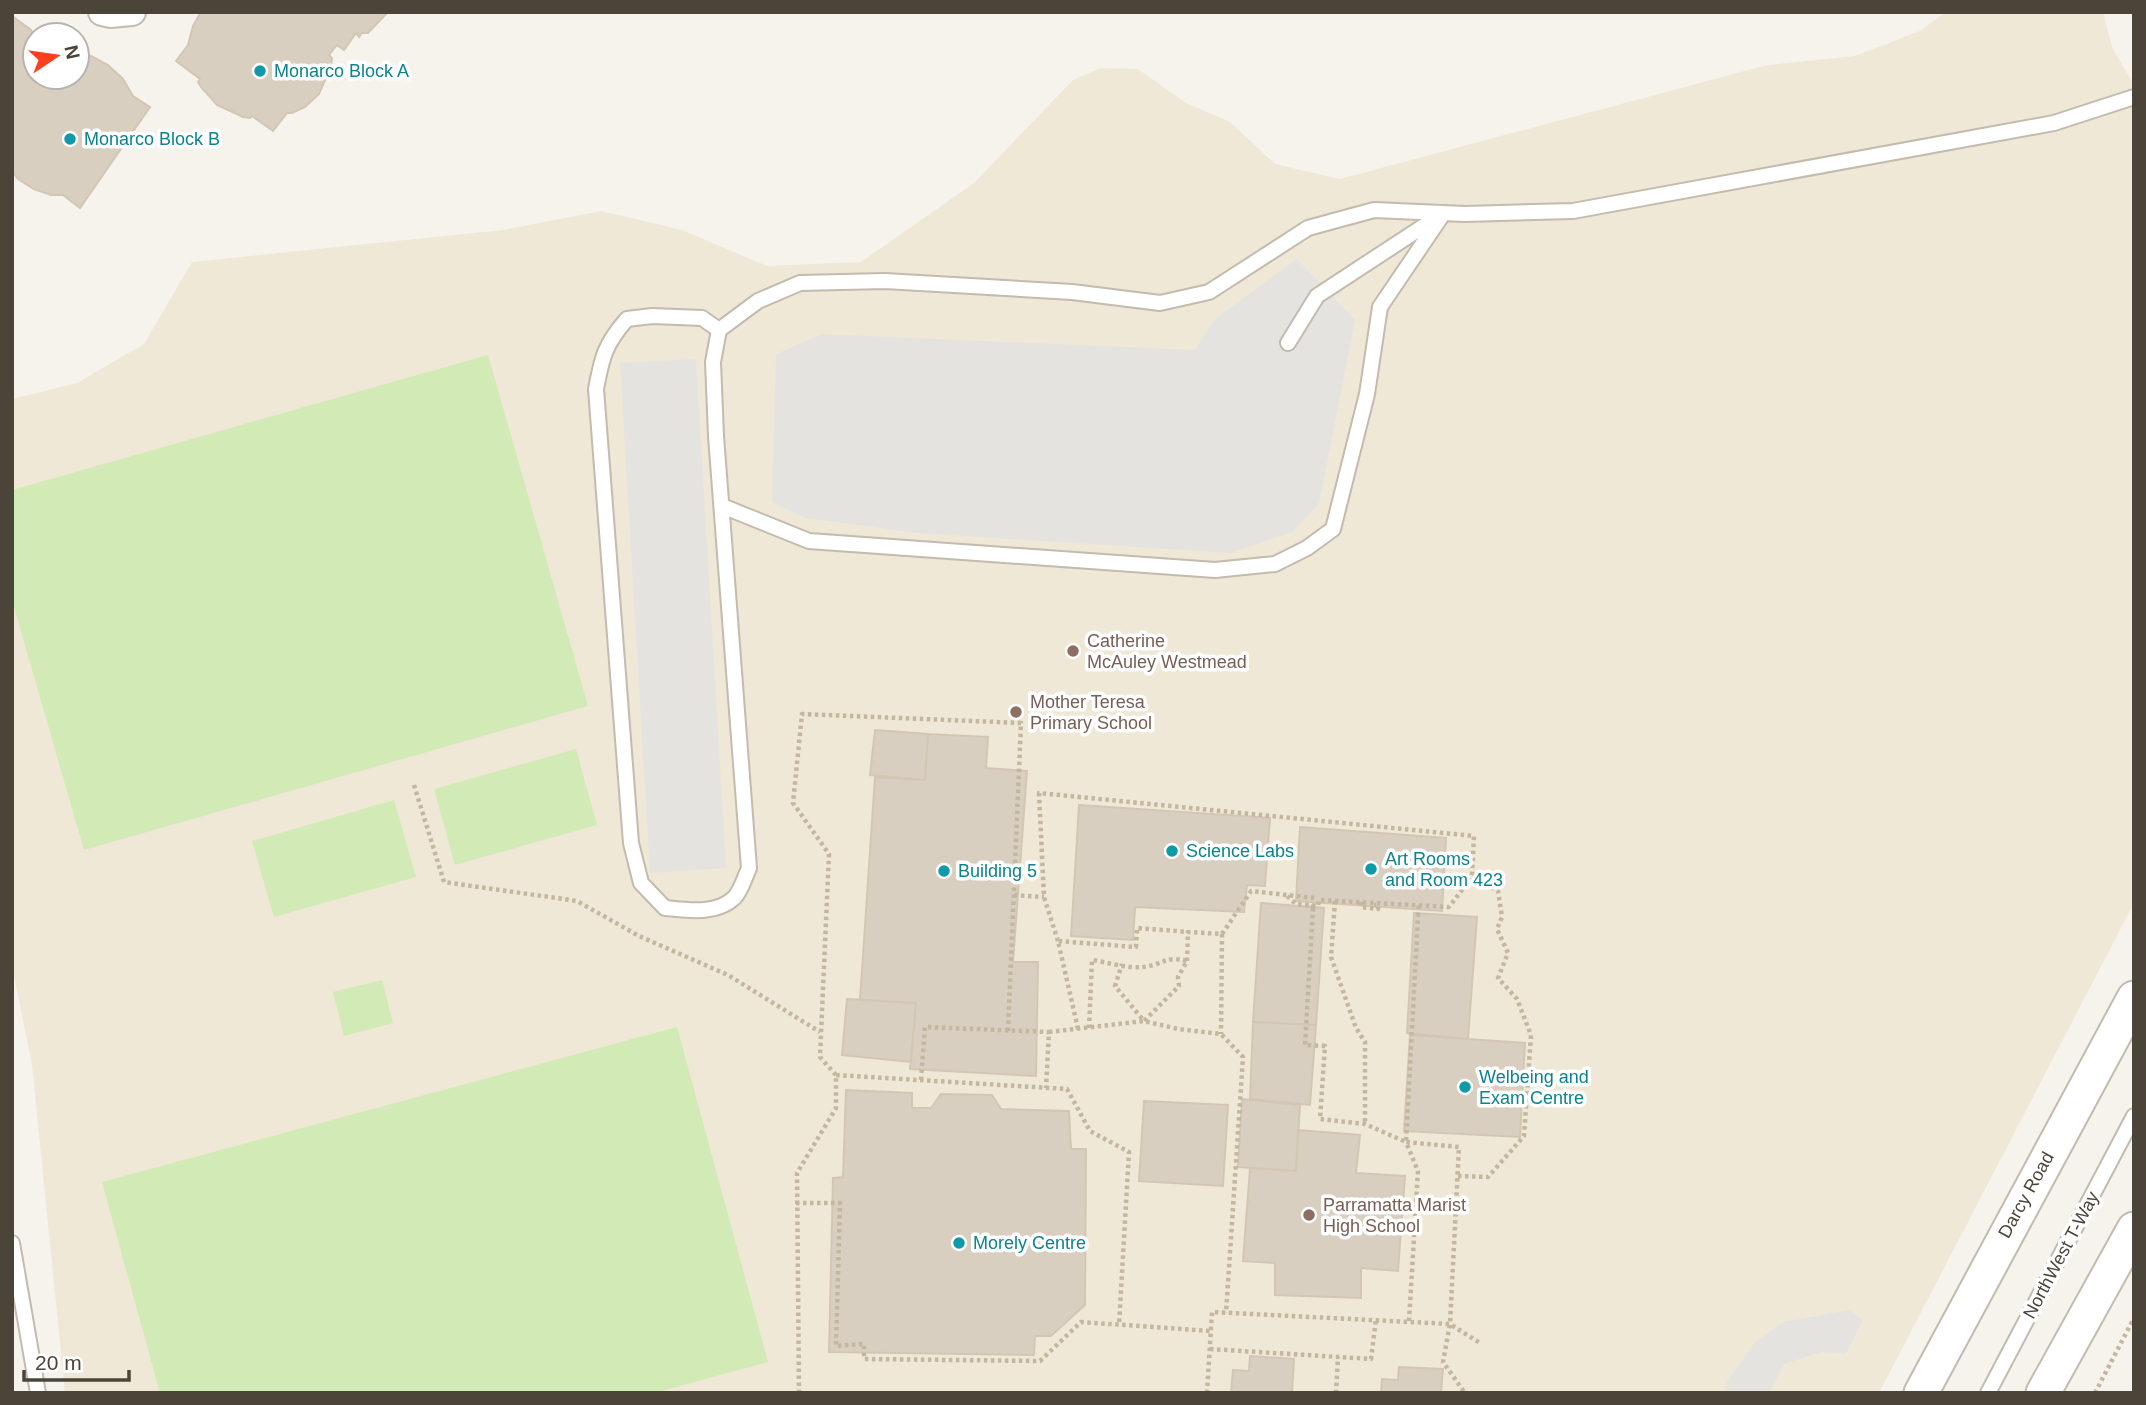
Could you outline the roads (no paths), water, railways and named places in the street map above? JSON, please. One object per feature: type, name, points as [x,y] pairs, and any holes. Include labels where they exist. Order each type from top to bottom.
[{"type":"street","points":[[102,12],[132,12]]},
{"type":"street","name":"Darcy Road","points":[[1921,1393],[2134,998]]},
{"type":"street","points":[[2043,1393],[2134,1229]]},
{"type":"lane","points":[[719,330],[702,318],[652,316],[626,319],[609,340],[600,365],[596,389],[631,843],[641,883],[665,908],[698,911],[723,905],[736,897],[749,868],[716,436],[713,362],[719,330],[758,301],[800,283],[898,282],[1072,292],[1160,303],[1209,292],[1308,228],[1374,210],[1443,214],[1573,211],[2054,123],[2134,97]]},
{"type":"lane","points":[[1288,344],[1317,296],[1443,214]]},
{"type":"lane","points":[[722,506],[809,541],[1215,570],[1275,564],[1307,548],[1333,529],[1367,394],[1380,307],[1443,214]]},
{"type":"lane","name":"NorthWest T-Way","points":[[1988,1393],[2134,1116]]},
{"type":"lane","points":[[12,1243],[38,1393]]},
{"type":"place","name":"Monarco Block A","points":[[260,71]]},
{"type":"place","name":"Monarco Block B","points":[[70,139]]},
{"type":"place","name":"Catherine McAuley Westmead","points":[[1073,651]]},
{"type":"place","name":"Mother Teresa Primary School","points":[[1016,712]]},
{"type":"place","name":"Science Labs","points":[[1172,851]]},
{"type":"place","name":"Art Rooms and Room 423","points":[[1371,869]]},
{"type":"place","name":"Building 5","points":[[944,871]]},
{"type":"place","name":"Welbeing and Exam Centre","points":[[1465,1087]]},
{"type":"place","name":"Parramatta Marist High School","points":[[1309,1215]]},
{"type":"place","name":"Morely Centre","points":[[959,1243]]}]
